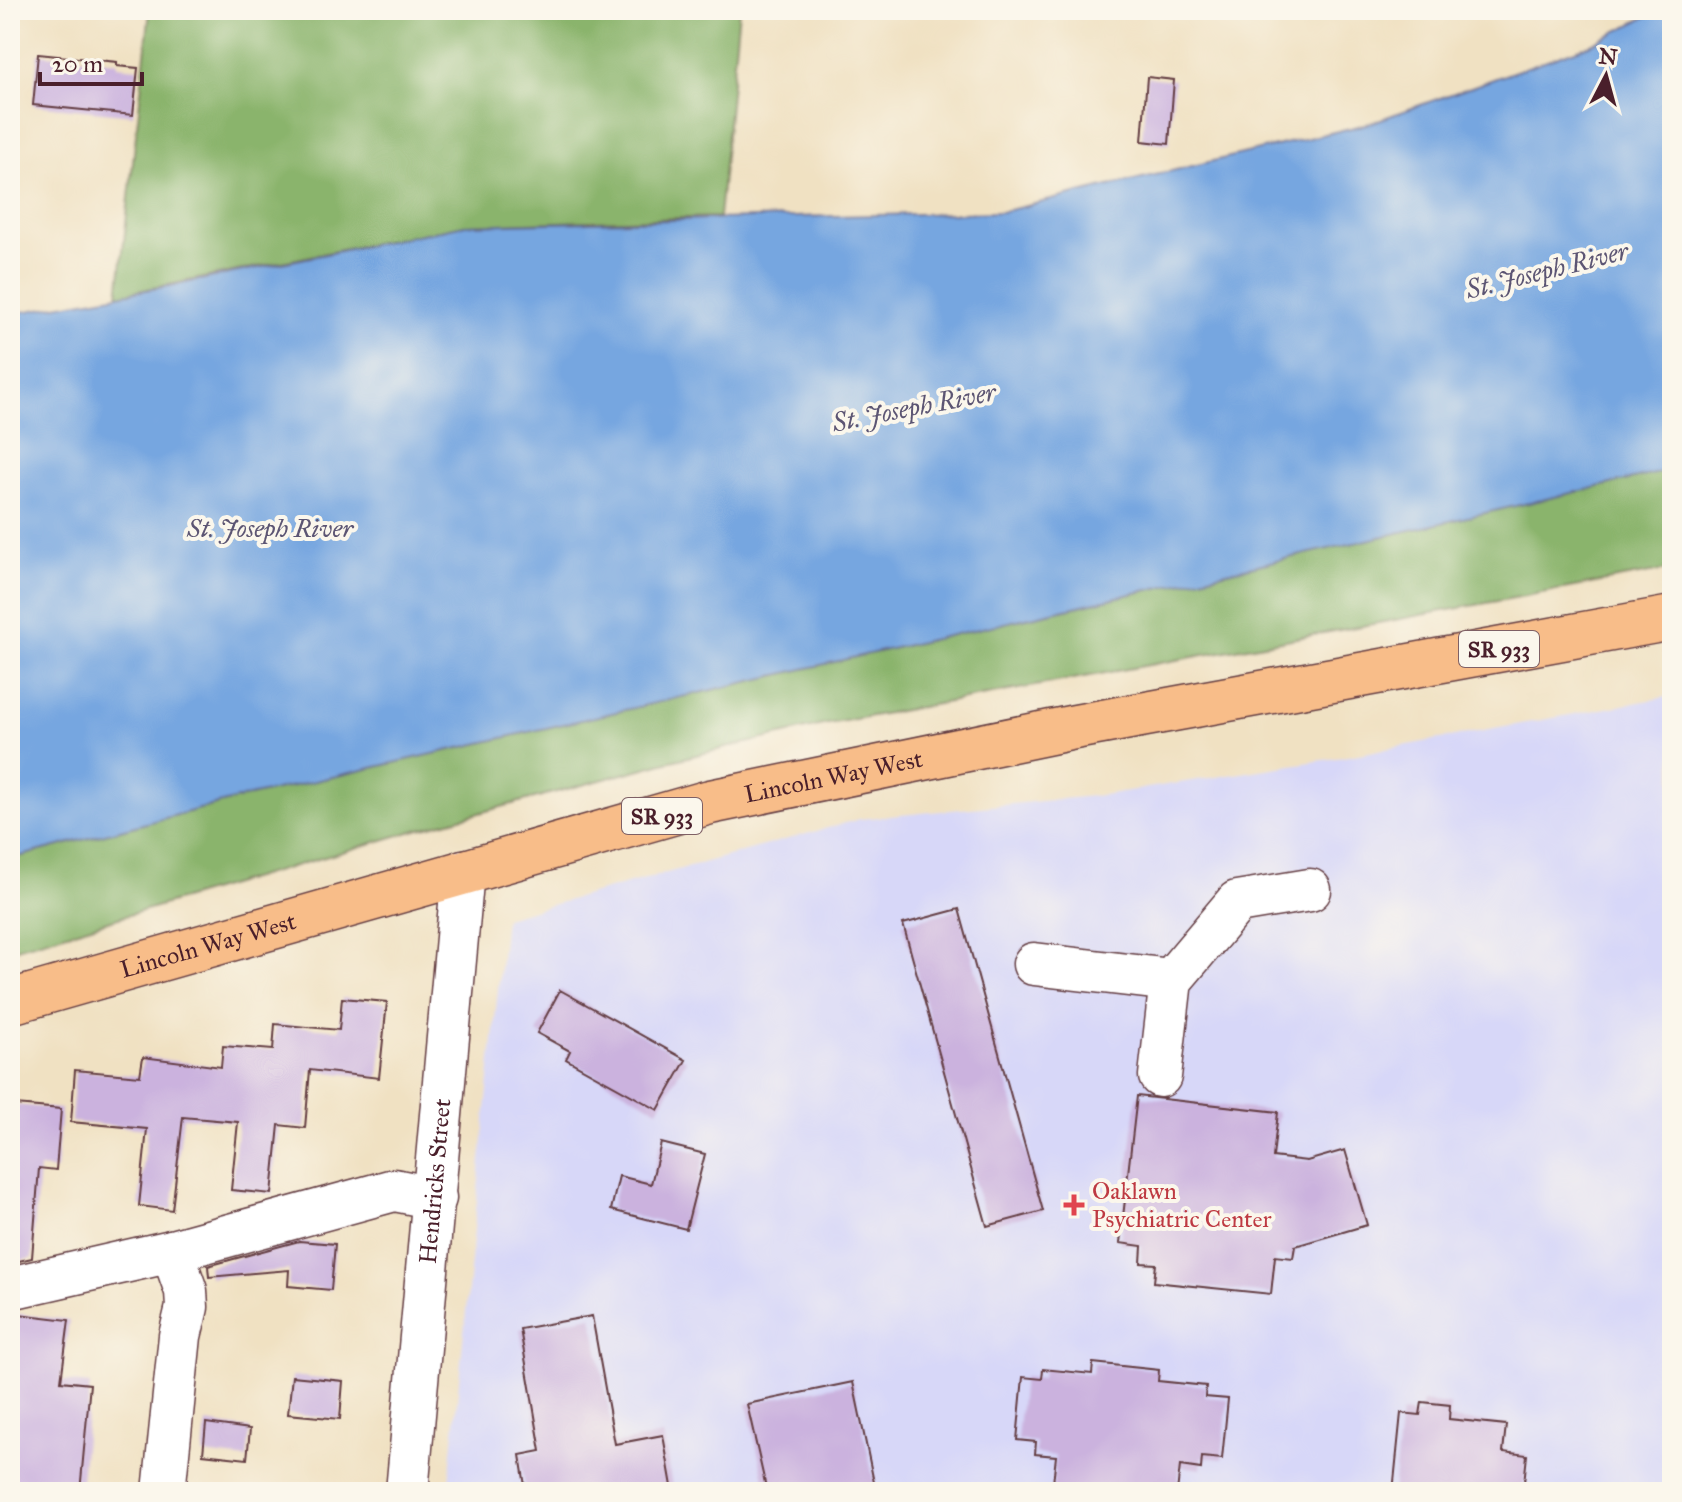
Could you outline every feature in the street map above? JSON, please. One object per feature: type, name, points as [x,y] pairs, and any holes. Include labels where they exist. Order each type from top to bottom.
[{"type":"main road","name":"Lincoln Way West","points":[[10,1002],[710,802],[814,778],[1672,618]]},
{"type":"street","name":"Hendricks Street","points":[[407,1492],[463,871]]},
{"type":"street","points":[[1160,1076],[1171,980],[1237,902],[1310,890]]},
{"type":"street","points":[[1034,964],[1171,980]]},
{"type":"street","points":[[10,1288],[172,1251],[394,1190],[435,1198]]},
{"type":"street","points":[[164,1492],[180,1336],[187,1307],[186,1291],[172,1251]]},
{"type":"shaded area","name":"Oaklawn Psychiatric Center","points":[[1672,696],[1672,1492],[448,1492],[505,918],[860,819],[1103,795],[1343,757]]},
{"type":"green space","points":[[150,10],[739,10],[719,217],[465,225],[118,295]]},
{"type":"green space","points":[[1672,470],[1672,569],[823,725],[667,762],[420,829],[10,950],[10,859],[245,797]]},
{"type":"water","name":"St. Joseph River","points":[[1660,10],[1672,10],[1672,470],[245,797],[10,859],[10,314],[181,284],[465,225],[1001,212],[1367,124],[1589,45]]},
{"type":"building","points":[[38,54],[117,62],[117,66],[138,68],[133,115],[33,105]]},
{"type":"building","points":[[1147,77],[1174,80],[1169,144],[1142,141]]},
{"type":"building","points":[[959,909],[1043,1211],[987,1226],[903,924]]},
{"type":"building","points":[[560,990],[686,1060],[658,1110],[566,1059],[570,1051],[537,1033]]},
{"type":"building","points":[[342,998],[387,1002],[379,1078],[310,1070],[305,1128],[279,1125],[272,1194],[231,1190],[238,1122],[183,1117],[172,1210],[139,1206],[147,1129],[71,1122],[75,1070],[140,1076],[143,1057],[221,1067],[223,1046],[273,1050],[275,1024],[339,1030]]},
{"type":"building","points":[[1137,1096],[1278,1112],[1273,1157],[1307,1161],[1345,1150],[1367,1225],[1295,1246],[1293,1258],[1275,1256],[1271,1294],[1154,1282],[1156,1264],[1141,1263],[1142,1246],[1120,1243]]},
{"type":"building","points":[[15,1105],[61,1109],[56,1170],[39,1168],[32,1258],[10,1263],[10,1165]]},
{"type":"building","points":[[661,1143],[705,1154],[686,1229],[611,1210],[619,1176],[651,1184]]},
{"type":"building","points":[[299,1241],[335,1244],[331,1290],[288,1286],[289,1270],[209,1277],[208,1266]]},
{"type":"building","points":[[10,1313],[69,1320],[61,1381],[90,1384],[80,1492],[10,1486]]},
{"type":"building","points":[[592,1316],[615,1444],[663,1435],[673,1492],[526,1492],[520,1455],[541,1451],[520,1329]]},
{"type":"building","points":[[1093,1363],[1159,1370],[1158,1381],[1206,1386],[1205,1397],[1228,1399],[1222,1459],[1202,1457],[1201,1469],[1180,1466],[1177,1492],[1052,1492],[1056,1456],[1035,1454],[1036,1442],[1017,1440],[1023,1377],[1042,1379],[1043,1369],[1092,1374]]},
{"type":"building","points":[[292,1376],[343,1381],[340,1419],[288,1414]]},
{"type":"building","points":[[853,1382],[876,1492],[767,1492],[747,1404]]},
{"type":"building","points":[[1422,1402],[1450,1405],[1449,1419],[1506,1425],[1503,1452],[1527,1455],[1523,1492],[1393,1492],[1401,1413],[1420,1415]]},
{"type":"building","points":[[206,1423],[250,1429],[247,1459],[203,1454]]},
{"type":"place","name":"Oaklawn Psychiatric Center","points":[[1074,1205]]}]
